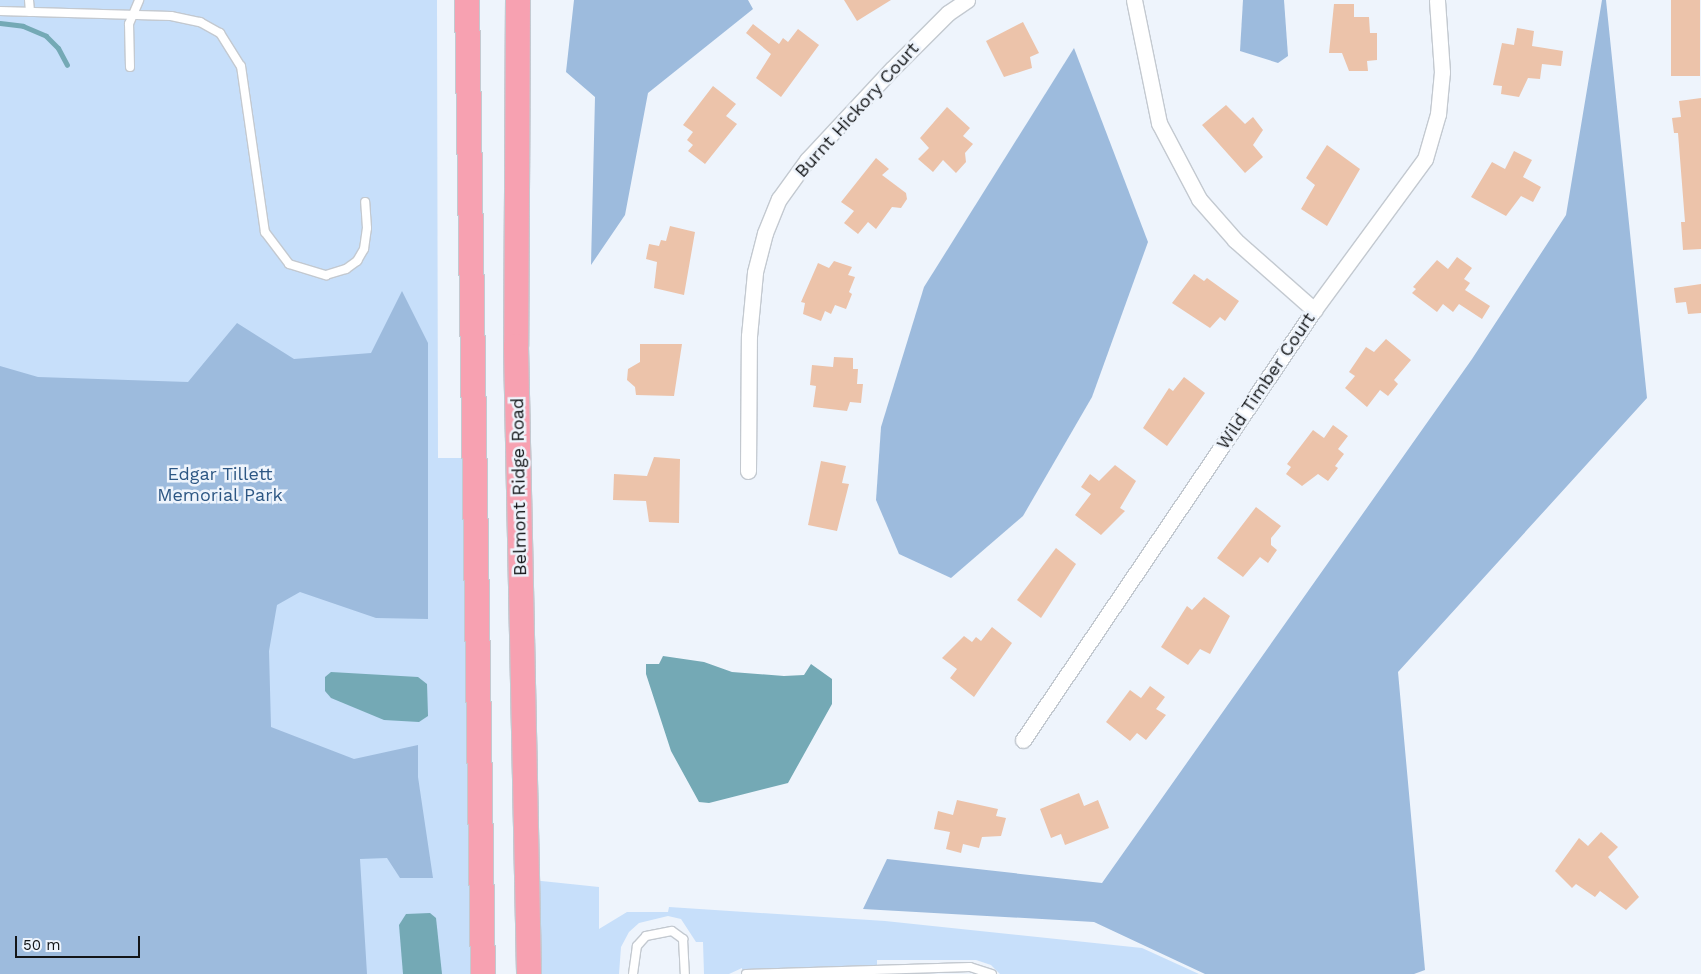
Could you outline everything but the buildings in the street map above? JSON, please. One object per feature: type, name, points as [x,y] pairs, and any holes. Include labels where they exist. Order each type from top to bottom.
[{"type":"main road","points":[[467,0],[483,974]]},
{"type":"main road","name":"Belmont Ridge Road","points":[[518,0],[516,346],[529,974]]},
{"type":"street","name":"Burnt Hickory Court","points":[[748,471],[749,336],[756,272],[765,233],[779,199],[807,160],[892,69],[948,13],[967,0]]},
{"type":"street","points":[[1134,0],[1159,123],[1199,199],[1234,240],[1314,310]]},
{"type":"street","name":"Wild Timber Court","points":[[1023,740],[1314,310],[1426,159],[1438,114],[1442,72],[1436,0]]},
{"type":"lane","points":[[29,0],[30,12]]},
{"type":"lane","points":[[130,67],[132,15],[139,0]]},
{"type":"lane","points":[[0,11],[189,18],[210,26],[229,42],[241,66],[265,232],[288,264],[326,275],[346,270],[357,261],[364,250],[367,228],[365,202]]},
{"type":"lane","points":[[633,974],[637,946],[646,936],[672,931],[683,939],[685,974]]},
{"type":"lane","points":[[746,974],[970,967],[992,974]]},
{"type":"green space","name":"Edgar Tillett Memorial Park","points":[[0,0],[437,0],[438,458],[479,458],[489,974],[0,974]]},
{"type":"green space","points":[[574,0],[748,0],[753,9],[648,93],[625,215],[591,265],[595,97],[566,72]]},
{"type":"green space","points":[[1243,0],[1284,0],[1288,56],[1278,63],[1240,51]]},
{"type":"green space","points":[[1602,0],[1606,0],[1647,398],[1398,672],[1425,970],[1414,974],[1205,974],[1094,922],[863,909],[887,859],[1102,883],[1472,359],[1566,215]]},
{"type":"green space","points":[[1074,48],[1148,242],[1092,397],[1023,516],[951,578],[899,554],[876,500],[881,427],[924,287]]},
{"type":"green space","points":[[402,291],[428,343],[428,619],[376,618],[300,592],[277,605],[269,651],[271,727],[354,759],[418,745],[418,777],[433,878],[400,878],[387,858],[360,859],[367,974],[0,974],[0,366],[38,377],[188,382],[237,323],[294,359],[371,353]]},
{"type":"green space","points":[[532,880],[599,887],[599,929],[627,912],[668,912],[669,907],[885,921],[1142,948],[1199,974],[1000,974],[991,965],[976,960],[877,960],[877,974],[742,974],[742,968],[729,974],[704,974],[703,942],[696,942],[681,919],[668,916],[639,923],[629,932],[621,947],[619,974],[533,974]]},
{"type":"shaded area","points":[[663,656],[704,662],[732,672],[784,676],[804,675],[811,664],[832,679],[832,704],[788,783],[709,803],[699,802],[671,751],[646,674],[646,664],[659,664]]},
{"type":"shaded area","points":[[331,672],[418,677],[427,684],[428,716],[419,722],[384,720],[331,698],[325,691],[325,677]]},
{"type":"shaded area","points":[[430,913],[436,918],[442,974],[403,974],[399,925],[406,914]]},
{"type":"waterway","points":[[0,23],[23,26],[46,36],[58,48],[67,65]]}]
